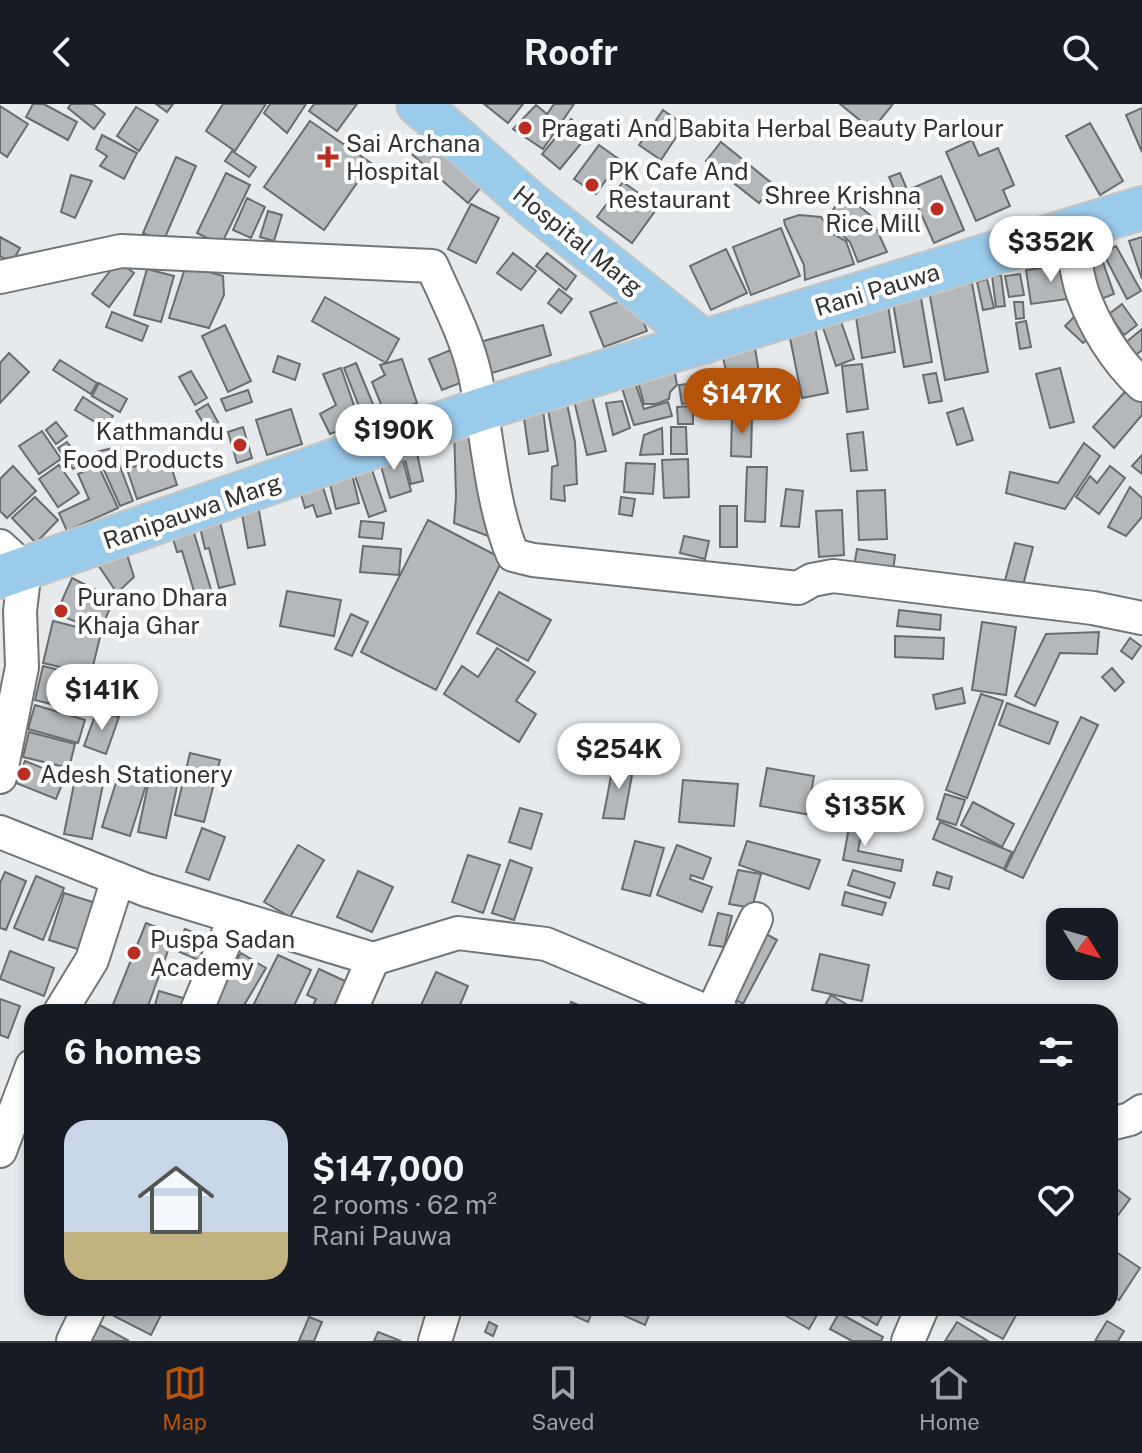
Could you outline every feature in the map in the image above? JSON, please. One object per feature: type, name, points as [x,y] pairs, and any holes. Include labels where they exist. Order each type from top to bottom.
[{"type":"main road","name":"Hospital Marg","points":[[418,104],[531,204],[704,342]]},
{"type":"main road","name":"Rani Pauwa","points":[[704,342],[1142,208]]},
{"type":"main road","name":"Ranipauwa Marg","points":[[8,564],[482,409],[704,342]]},
{"type":"street","points":[[1070,231],[1083,293],[1105,340],[1126,370],[1142,385]]},
{"type":"street","points":[[0,277],[121,251],[432,266],[465,339],[482,409],[505,536],[513,555],[533,560],[798,588],[812,580],[833,576],[1093,608],[1142,618]]},
{"type":"street","points":[[0,777],[22,667],[20,611],[8,564]]},
{"type":"street","points":[[0,832],[118,879],[373,959],[458,933],[546,944],[689,1004]]},
{"type":"street","points":[[65,1004],[92,960],[118,879]]},
{"type":"street","points":[[199,1004],[235,917]]},
{"type":"street","points":[[716,1004],[756,919]]},
{"type":"street","points":[[353,1004],[373,959]]},
{"type":"street","points":[[0,1151],[24,1087]]},
{"type":"street","points":[[1118,1122],[1142,1111]]},
{"type":"street","points":[[73,1341],[85,1316]]},
{"type":"street","points":[[435,1341],[443,1316]]},
{"type":"street","points":[[908,1341],[919,1316]]},
{"type":"building","points":[[33,104],[44,104],[77,122],[68,140],[26,117]]},
{"type":"building","points":[[71,104],[93,104],[105,114],[94,129],[68,108]]},
{"type":"building","points":[[156,104],[173,104],[167,112]]},
{"type":"building","points":[[223,104],[266,104],[235,151],[206,131]]},
{"type":"building","points":[[270,104],[306,104],[287,133],[264,113]]},
{"type":"building","points":[[314,104],[357,104],[337,131],[309,111]]},
{"type":"building","points":[[484,104],[523,104],[508,123]]},
{"type":"building","points":[[554,104],[574,104],[543,149],[513,129],[536,105],[547,114]]},
{"type":"building","points":[[840,104],[893,104],[872,130]]},
{"type":"building","points":[[0,106],[28,124],[7,157],[0,152]]},
{"type":"building","points":[[136,107],[158,120],[139,151],[117,136]]},
{"type":"building","points":[[1142,108],[1142,152],[1126,115]]},
{"type":"building","points":[[663,110],[684,125],[661,160],[639,145]]},
{"type":"building","points":[[571,119],[589,134],[560,169],[542,154]]},
{"type":"building","points":[[310,121],[371,163],[324,230],[264,187]]},
{"type":"building","points":[[1090,123],[1123,181],[1100,195],[1066,136]]},
{"type":"building","points":[[102,135],[137,153],[124,179],[100,166],[107,156],[96,149]]},
{"type":"building","points":[[420,135],[480,188],[468,203],[407,150]]},
{"type":"building","points":[[972,140],[979,156],[998,148],[1014,185],[1003,190],[1010,206],[976,221],[946,152]]},
{"type":"building","points":[[721,142],[774,185],[759,203],[706,161]]},
{"type":"building","points":[[599,145],[620,160],[596,194],[574,179]]},
{"type":"building","points":[[232,151],[256,167],[249,177],[225,161]]},
{"type":"building","points":[[176,157],[196,166],[163,242],[143,233]]},
{"type":"building","points":[[226,173],[250,185],[221,245],[197,233]]},
{"type":"building","points":[[900,173],[906,187],[895,191],[889,177]]},
{"type":"building","points":[[71,175],[92,181],[75,218],[61,212]]},
{"type":"building","name":"Shree Krishna Rice Mill","points":[[941,176],[964,230],[934,243],[910,189]]},
{"type":"building","points":[[623,182],[658,207],[632,243],[597,217]]},
{"type":"building","points":[[844,194],[870,215],[887,252],[858,262],[850,242],[826,220]]},
{"type":"building","points":[[247,198],[265,207],[251,238],[233,230]]},
{"type":"building","points":[[471,204],[499,218],[476,263],[448,249]]},
{"type":"building","points":[[268,211],[282,215],[274,241],[260,237]]},
{"type":"building","points":[[799,215],[821,217],[833,234],[846,241],[854,264],[805,280],[804,265],[784,220]]},
{"type":"building","points":[[781,228],[800,276],[751,295],[733,247]]},
{"type":"building","points":[[0,237],[20,248],[12,263],[0,256]]},
{"type":"building","points":[[1142,237],[1142,279],[1129,241]]},
{"type":"building","points":[[1116,246],[1141,291],[1127,299],[1103,253]]},
{"type":"building","points":[[726,249],[747,293],[711,310],[690,266]]},
{"type":"building","points":[[513,253],[536,271],[521,290],[497,273]]},
{"type":"building","points":[[547,253],[576,276],[566,290],[536,266]]},
{"type":"building","points":[[1100,254],[1114,294],[1096,301],[1082,260]]},
{"type":"building","points":[[118,261],[134,273],[109,307],[92,294]]},
{"type":"building","points":[[1071,264],[1075,298],[1031,304],[1026,270]]},
{"type":"building","points":[[186,265],[223,276],[224,295],[209,328],[169,318]]},
{"type":"building","points":[[147,269],[174,276],[161,322],[134,315]]},
{"type":"building","points":[[1020,274],[1024,295],[1009,297],[1005,276]]},
{"type":"building","points":[[1001,275],[1005,306],[996,307],[992,276]]},
{"type":"building","points":[[987,279],[994,308],[983,310],[977,282]]},
{"type":"building","points":[[972,283],[988,372],[945,380],[929,291]]},
{"type":"building","points":[[559,289],[572,299],[561,313],[548,303]]},
{"type":"building","points":[[634,296],[647,331],[604,347],[590,312]]},
{"type":"building","points":[[325,297],[399,339],[386,363],[312,321]]},
{"type":"building","points":[[921,298],[932,362],[904,367],[893,303]]},
{"type":"building","points":[[1014,302],[1023,302],[1024,318],[1016,319]]},
{"type":"building","points":[[1122,304],[1137,325],[1124,335],[1109,314]]},
{"type":"building","points":[[888,305],[895,352],[862,358],[855,310]]},
{"type":"building","points":[[837,310],[854,359],[836,366],[819,316]]},
{"type":"building","points":[[112,312],[148,326],[142,341],[106,327]]},
{"type":"building","points":[[1078,313],[1093,335],[1083,343],[1065,326]]},
{"type":"building","points":[[1026,321],[1031,347],[1020,349],[1016,323]]},
{"type":"building","points":[[225,325],[251,381],[228,392],[202,336]]},
{"type":"building","points":[[543,325],[551,355],[479,377],[476,343]]},
{"type":"building","points":[[815,327],[828,393],[802,398],[789,333]]},
{"type":"building","points":[[1142,329],[1142,350],[1136,355],[1125,343]]},
{"type":"building","points":[[754,341],[763,399],[752,401],[745,383],[729,384],[721,349]]},
{"type":"building","points":[[453,349],[465,381],[442,390],[429,359]]},
{"type":"building","points":[[9,353],[29,372],[0,403],[0,363]]},
{"type":"building","points":[[278,356],[300,364],[295,380],[273,372]]},
{"type":"building","points":[[402,359],[417,403],[385,414],[372,382],[385,375],[380,365]]},
{"type":"building","points":[[60,360],[97,383],[91,394],[53,370]]},
{"type":"building","points":[[673,362],[677,385],[670,392],[669,399],[644,404],[636,374]]},
{"type":"building","points":[[356,363],[375,409],[362,414],[344,368]]},
{"type":"building","points":[[862,364],[868,409],[847,412],[842,366]]},
{"type":"building","points":[[341,368],[360,423],[330,434],[320,414],[336,405],[323,374]]},
{"type":"building","points":[[1060,368],[1074,422],[1050,428],[1036,374]]},
{"type":"building","points":[[191,371],[207,398],[195,405],[179,377]]},
{"type":"building","points":[[936,373],[942,401],[929,403],[923,375]]},
{"type":"building","points":[[633,376],[644,409],[668,402],[672,416],[634,425],[619,379]]},
{"type":"building","points":[[99,383],[127,399],[120,412],[92,396]]},
{"type":"building","points":[[694,383],[697,401],[682,404],[679,385]]},
{"type":"building","points":[[1132,384],[1142,393],[1142,415],[1114,448],[1093,427]]},
{"type":"building","points":[[740,385],[744,409],[730,411],[726,388]]},
{"type":"building","points":[[590,388],[606,451],[587,455],[572,392]]},
{"type":"building","points":[[248,390],[252,402],[226,411],[221,399]]},
{"type":"building","points":[[83,397],[113,416],[105,428],[75,410]]},
{"type":"building","points":[[546,399],[566,399],[575,442],[577,484],[564,486],[565,501],[551,499],[552,467],[558,465]]},
{"type":"building","points":[[542,401],[548,451],[529,454],[522,404]]},
{"type":"building","points":[[622,401],[630,428],[613,435],[606,403]]},
{"type":"building","points":[[208,404],[224,433],[213,439],[196,411]]},
{"type":"building","points":[[693,406],[693,424],[678,424],[677,407]]},
{"type":"building","points":[[963,408],[973,440],[957,445],[947,413]]},
{"type":"building","points":[[291,409],[302,444],[267,455],[256,420]]},
{"type":"building","points":[[732,414],[752,415],[751,457],[731,456]]},
{"type":"building","points":[[56,422],[67,436],[56,444],[46,430]]},
{"type":"building","points":[[477,424],[492,529],[488,536],[454,523],[454,426]]},
{"type":"building","name":"Kathmandu Food Products","points":[[243,427],[252,458],[237,463],[228,432]]},
{"type":"building","points":[[671,427],[686,427],[687,454],[671,454]]},
{"type":"building","points":[[662,428],[663,454],[640,455],[644,435]]},
{"type":"building","points":[[42,431],[61,459],[39,474],[19,446]]},
{"type":"building","points":[[863,432],[867,470],[851,471],[847,434]]},
{"type":"building","points":[[67,442],[82,463],[73,469],[58,448]]},
{"type":"building","points":[[1084,443],[1100,456],[1065,509],[1006,493],[1010,472],[1058,483]]},
{"type":"building","points":[[415,444],[423,481],[411,484],[402,447]]},
{"type":"building","points":[[399,446],[411,491],[390,498],[377,452]]},
{"type":"building","points":[[113,448],[133,501],[120,506],[96,452]]},
{"type":"building","points":[[1142,455],[1142,474],[1132,466]]},
{"type":"building","points":[[688,459],[689,497],[664,498],[662,460]]},
{"type":"building","points":[[155,460],[158,467],[170,463],[177,485],[137,499],[127,469]]},
{"type":"building","points":[[369,461],[386,511],[369,517],[352,467]]},
{"type":"building","points":[[626,463],[655,464],[653,494],[624,492]]},
{"type":"building","points":[[59,465],[79,493],[58,507],[39,479]]},
{"type":"building","points":[[98,465],[118,508],[67,531],[59,513],[89,499],[78,474]]},
{"type":"building","points":[[13,466],[36,491],[7,518],[0,511],[0,479]]},
{"type":"building","points":[[1110,466],[1125,478],[1099,514],[1076,497],[1090,476],[1097,483]]},
{"type":"building","points":[[747,467],[767,467],[765,522],[745,521]]},
{"type":"building","points":[[351,470],[359,503],[336,509],[328,476]]},
{"type":"building","points":[[318,471],[331,513],[317,517],[313,505],[305,508],[296,478]]},
{"type":"building","points":[[1130,487],[1142,498],[1142,517],[1126,536],[1108,527]]},
{"type":"building","points":[[786,489],[803,491],[799,527],[781,526]]},
{"type":"building","points":[[885,490],[887,539],[859,540],[857,491]]},
{"type":"building","points":[[256,494],[265,545],[248,548],[239,497]]},
{"type":"building","points":[[35,497],[58,520],[36,543],[12,518]]},
{"type":"building","points":[[621,497],[635,499],[632,516],[619,514]]},
{"type":"building","points":[[216,505],[235,584],[219,588],[196,510]]},
{"type":"building","points":[[720,506],[737,506],[737,547],[720,547]]},
{"type":"building","points":[[842,510],[844,555],[819,557],[816,511]]},
{"type":"building","points":[[189,516],[212,593],[196,598],[182,551],[177,552],[168,522]]},
{"type":"building","points":[[428,520],[503,559],[436,690],[361,652]]},
{"type":"building","points":[[361,521],[384,523],[382,539],[359,537]]},
{"type":"building","points":[[684,536],[709,541],[705,559],[680,553]]},
{"type":"building","points":[[1015,543],[1033,547],[1021,593],[1003,588]]},
{"type":"building","points":[[124,545],[134,577],[117,593],[94,559]]},
{"type":"building","points":[[363,546],[401,549],[399,575],[360,572]]},
{"type":"building","points":[[857,549],[895,555],[892,579],[853,573]]},
{"type":"building","points":[[72,578],[114,599],[100,631],[56,614]]},
{"type":"building","points":[[287,591],[341,600],[334,636],[280,626]]},
{"type":"building","points":[[499,592],[551,620],[528,661],[477,633]]},
{"type":"building","points":[[899,610],[941,615],[940,630],[897,626]]},
{"type":"building","points":[[351,614],[368,622],[352,656],[335,649]]},
{"type":"building","points":[[53,621],[101,633],[91,674],[43,663]]},
{"type":"building","points":[[982,622],[1016,627],[1006,695],[972,690]]},
{"type":"building","points":[[1099,632],[1097,654],[1060,653],[1035,706],[1015,696],[1046,634]]},
{"type":"building","points":[[895,636],[944,638],[943,659],[895,657]]},
{"type":"building","points":[[1130,638],[1141,646],[1132,659],[1121,651]]},
{"type":"building","points":[[497,648],[535,672],[516,701],[536,714],[519,742],[444,694],[462,666],[478,677]]},
{"type":"building","points":[[43,666],[99,680],[91,714],[35,700]]},
{"type":"building","points":[[1112,668],[1124,682],[1115,691],[1102,677]]},
{"type":"building","points":[[962,688],[965,703],[936,709],[933,695]]},
{"type":"building","points":[[981,694],[1003,701],[967,798],[946,790]]},
{"type":"building","points":[[1007,703],[1058,722],[1049,744],[999,725]]},
{"type":"building","points":[[35,705],[85,720],[78,743],[28,729]]},
{"type":"building","points":[[97,710],[119,717],[106,754],[84,746]]},
{"type":"building","points":[[1081,717],[1098,725],[1023,878],[1005,870]]},
{"type":"building","points":[[29,732],[75,744],[69,768],[23,757]]},
{"type":"building","points":[[190,753],[220,760],[204,822],[175,815]]},
{"type":"building","points":[[25,761],[65,777],[56,799],[16,783]]},
{"type":"building","points":[[614,761],[634,764],[624,819],[603,818]]},
{"type":"building","points":[[767,768],[814,776],[811,793],[826,795],[822,817],[760,806]]},
{"type":"building","points":[[119,773],[147,782],[130,836],[102,827]]},
{"type":"building","points":[[75,779],[103,784],[92,839],[64,834]]},
{"type":"building","points":[[149,780],[177,786],[166,838],[138,832]]},
{"type":"building","points":[[683,780],[738,784],[734,826],[679,822]]},
{"type":"building","points":[[945,794],[965,800],[956,825],[937,819]]},
{"type":"building","points":[[973,802],[1014,824],[1002,847],[961,825]]},
{"type":"building","points":[[520,808],[542,814],[531,849],[509,842]]},
{"type":"building","points":[[852,811],[865,814],[858,851],[903,860],[901,871],[843,860]]},
{"type":"building","points":[[940,822],[1012,852],[1004,869],[933,839]]},
{"type":"building","points":[[202,828],[225,837],[209,880],[186,872]]},
{"type":"building","points":[[635,841],[664,848],[650,896],[622,889]]},
{"type":"building","points":[[747,841],[820,860],[809,889],[739,865]]},
{"type":"building","points":[[298,845],[324,860],[290,917],[264,902]]},
{"type":"building","points":[[677,845],[711,858],[703,879],[691,875],[690,879],[712,887],[702,912],[657,895]]},
{"type":"building","points":[[468,855],[500,865],[483,913],[452,902]]},
{"type":"building","points":[[510,860],[532,868],[514,920],[492,913]]},
{"type":"building","points":[[738,870],[761,874],[752,908],[729,904]]},
{"type":"building","points":[[853,870],[895,883],[890,898],[848,885]]},
{"type":"building","points":[[358,871],[393,887],[372,932],[337,917]]},
{"type":"building","points":[[5,872],[26,881],[6,930],[0,928],[0,883]]},
{"type":"building","points":[[937,872],[952,877],[949,889],[933,885]]},
{"type":"building","points":[[36,876],[64,888],[43,940],[14,928]]},
{"type":"building","points":[[845,892],[886,903],[882,915],[842,905]]},
{"type":"building","points":[[64,893],[102,905],[87,952],[49,940]]},
{"type":"building","points":[[718,913],[732,916],[724,947],[709,945]]},
{"type":"building","points":[[146,923],[174,934],[149,1004],[113,1004]]},
{"type":"building","points":[[185,929],[219,943],[210,965],[175,950]]},
{"type":"building","points":[[757,929],[777,940],[743,1004],[723,993]]},
{"type":"building","points":[[10,951],[54,968],[44,996],[0,979]]},
{"type":"building","points":[[241,953],[266,968],[245,1004],[211,1004]]},
{"type":"building","points":[[820,954],[869,965],[862,1001],[812,990]]},
{"type":"building","points":[[278,955],[311,970],[295,1004],[254,1004]]},
{"type":"building","points":[[319,969],[356,986],[348,1004],[314,1004],[316,999],[307,995]]},
{"type":"building","points":[[436,972],[468,986],[460,1004],[422,1004]]},
{"type":"building","points":[[159,991],[193,1001],[192,1004],[155,1004]]},
{"type":"building","points":[[831,995],[846,1004],[826,1004]]},
{"type":"building","points":[[0,999],[20,1006],[8,1038],[0,1035]]},
{"type":"building","points":[[1118,1190],[1130,1199],[1118,1215]]},
{"type":"building","points":[[1118,1253],[1140,1268],[1118,1299]]},
{"type":"building","points":[[114,1316],[160,1316],[151,1335]]},
{"type":"building","points":[[575,1316],[591,1316],[588,1322]]},
{"type":"building","points":[[625,1316],[649,1316],[645,1325]]},
{"type":"building","points":[[786,1316],[816,1316],[809,1329]]},
{"type":"building","points":[[837,1316],[844,1316],[883,1337],[881,1341],[852,1341],[830,1329]]},
{"type":"building","points":[[862,1316],[882,1316],[877,1325]]},
{"type":"building","points":[[961,1316],[1016,1316],[1003,1339]]},
{"type":"building","points":[[309,1317],[322,1322],[314,1341],[299,1341]]},
{"type":"building","points":[[1107,1321],[1124,1331],[1118,1341],[1095,1341]]},
{"type":"building","points":[[489,1322],[497,1326],[493,1336],[485,1332]]},
{"type":"building","points":[[957,1322],[988,1341],[945,1341]]},
{"type":"building","points":[[96,1323],[129,1341],[87,1341]]},
{"type":"building","points":[[378,1332],[401,1341],[374,1341]]},
{"type":"place","name":"Pragati And Babita Herbal Beauty Parlour","points":[[525,128]]},
{"type":"place","name":"Sai Archana Hospital","points":[[328,157]]},
{"type":"place","name":"PK Cafe And Restaurant","points":[[592,185]]},
{"type":"place","name":"Shree Krishna Rice Mill","points":[[937,209]]},
{"type":"place","name":"Kathmandu Food Products","points":[[240,445]]},
{"type":"place","name":"Purano Dhara Khaja Ghar","points":[[61,611]]},
{"type":"place","name":"Adesh Stationery","points":[[24,774]]},
{"type":"place","name":"Puspa Sadan Academy","points":[[134,953]]}]
